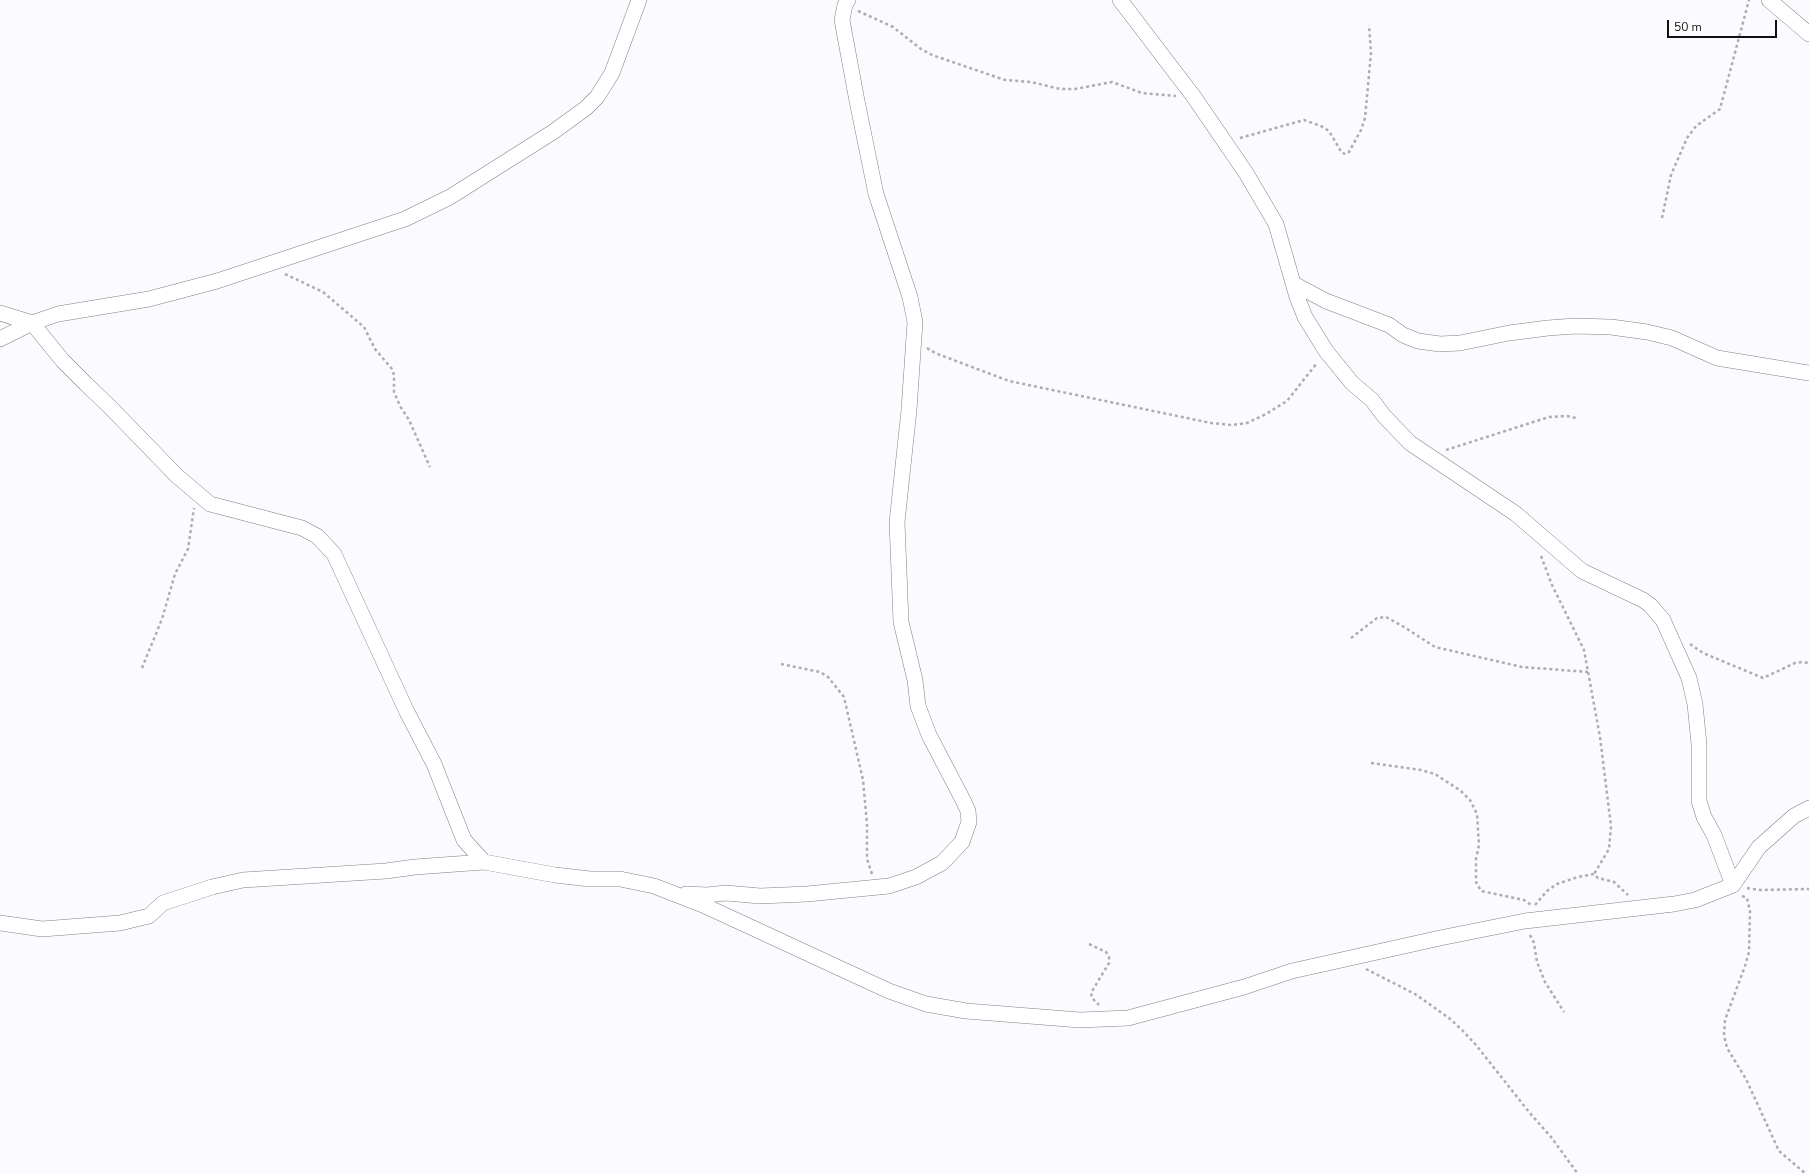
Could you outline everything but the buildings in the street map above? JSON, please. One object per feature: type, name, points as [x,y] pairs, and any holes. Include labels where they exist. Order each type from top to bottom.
[{"type":"street","points":[[0,339],[32,323],[58,314],[149,299],[217,281],[405,219],[450,196],[553,132],[586,108],[597,97],[612,72],[640,0]]},
{"type":"street","points":[[674,893],[707,895],[726,893],[760,896],[872,889],[889,886],[916,878],[942,863],[962,842],[969,822],[964,802],[929,735],[918,706],[915,680],[901,622],[897,522],[909,410],[915,341],[915,322],[910,297],[876,194],[844,35],[842,20],[845,5],[848,0]]},
{"type":"street","points":[[1120,0],[1194,97],[1226,143],[1276,224],[1297,297],[1305,317],[1326,351],[1352,383],[1372,400],[1396,430],[1410,443],[1516,514],[1582,571],[1643,600],[1650,605],[1663,620],[1690,678],[1695,704],[1699,744],[1699,801],[1704,817],[1714,835],[1733,885]]},
{"type":"street","points":[[1769,0],[1809,34]]},
{"type":"street","points":[[1294,284],[1326,301],[1389,325],[1403,335],[1418,341],[1440,344],[1460,343],[1509,333],[1548,328],[1575,326],[1611,327],[1647,332],[1672,338],[1717,358],[1809,373]]},
{"type":"street","points":[[0,313],[32,323],[81,380],[193,492],[210,504],[302,528],[317,536],[334,554],[407,712],[434,764],[464,840],[484,862]]},
{"type":"street","points":[[0,923],[42,929],[120,923],[149,916],[163,903],[212,887],[243,880],[386,871],[415,867],[484,862],[555,875],[638,882],[674,893],[889,991],[926,1004],[966,1011],[1080,1020],[1128,1018],[1244,987],[1292,971],[1349,957],[1525,921],[1674,904],[1695,900],[1733,885],[1759,847],[1794,816],[1809,808]]},
{"type":"path","points":[[848,0],[855,9],[863,15],[893,27],[921,49],[1005,80],[1031,82],[1060,89],[1075,89],[1112,82],[1142,93],[1194,97]]},
{"type":"path","points":[[1662,218],[1671,174],[1687,138],[1696,126],[1720,109],[1749,0]]},
{"type":"path","points":[[1226,143],[1304,120],[1321,126],[1329,131],[1342,153],[1346,154],[1349,152],[1361,130],[1365,118],[1371,53],[1369,24]]},
{"type":"path","points":[[266,265],[323,292],[364,327],[375,349],[392,369],[397,399],[422,446],[430,467]]},
{"type":"path","points":[[915,341],[935,353],[1009,381],[1211,423],[1232,425],[1247,423],[1287,401],[1298,389],[1326,351]]},
{"type":"path","points":[[1428,455],[1549,417],[1567,416],[1576,418]]},
{"type":"path","points":[[142,668],[162,619],[175,574],[188,549],[195,504],[193,492]]},
{"type":"path","points":[[1371,763],[1421,770],[1435,774],[1461,791],[1470,800],[1477,814],[1479,846],[1476,858],[1476,882],[1481,890],[1524,900],[1534,907],[1538,900],[1547,891],[1557,884],[1578,877],[1594,874],[1609,848],[1611,826],[1600,737],[1584,650],[1552,585],[1538,550]]},
{"type":"path","points":[[1351,638],[1378,618],[1386,617],[1435,647],[1522,667],[1588,672]]},
{"type":"path","points":[[1686,641],[1703,653],[1763,678],[1795,664],[1802,662],[1809,664]]},
{"type":"path","points":[[781,664],[820,672],[828,677],[844,697],[863,780],[867,824],[867,859],[872,873],[872,889]]},
{"type":"path","points":[[1594,874],[1598,878],[1614,882],[1633,900]]},
{"type":"path","points":[[1733,885],[1759,890],[1809,889]]},
{"type":"path","points":[[1733,885],[1740,895],[1747,898],[1749,903],[1750,938],[1745,966],[1725,1020],[1724,1035],[1727,1048],[1746,1078],[1779,1151],[1806,1174]]},
{"type":"path","points":[[1525,921],[1534,943],[1537,962],[1545,982],[1564,1012]]},
{"type":"path","points":[[1089,944],[1106,952],[1109,957],[1109,963],[1091,993],[1092,998],[1102,1007]]},
{"type":"path","points":[[1349,957],[1366,970],[1415,994],[1457,1026],[1476,1045],[1529,1112],[1551,1137],[1578,1174]]}]
